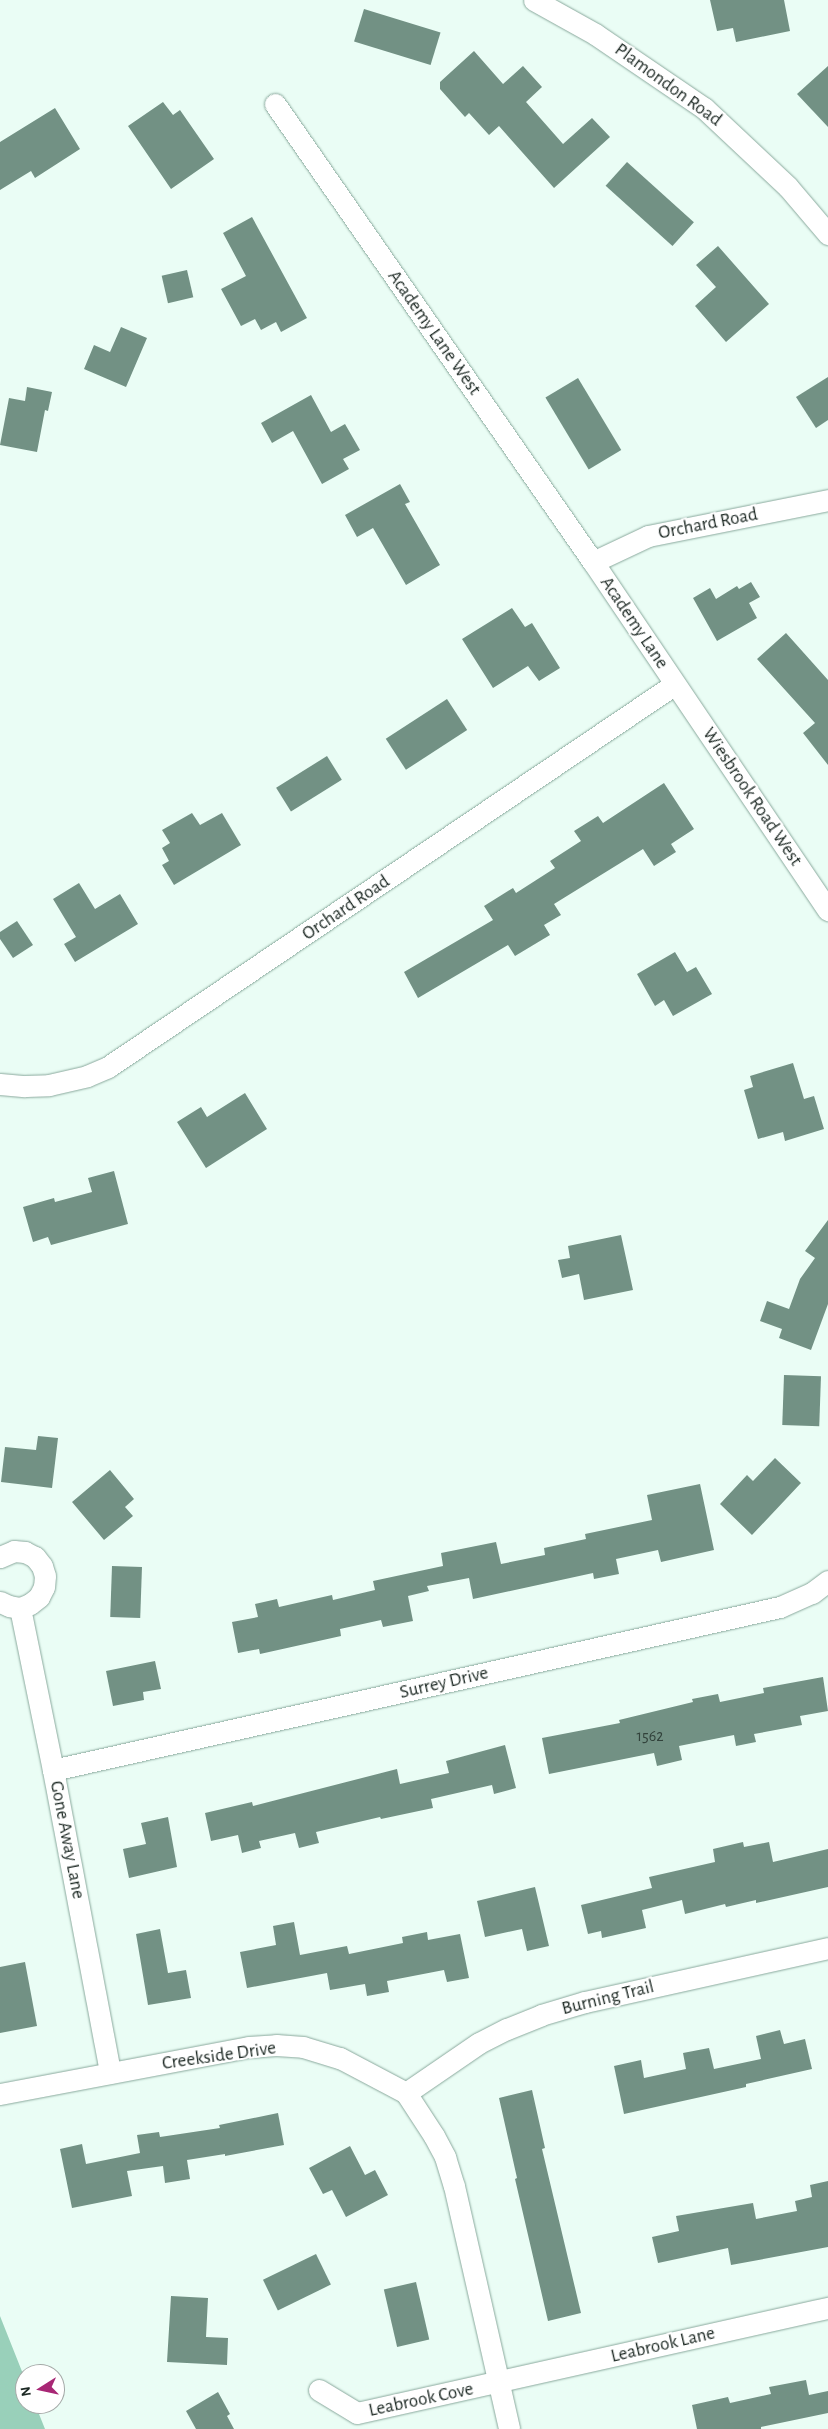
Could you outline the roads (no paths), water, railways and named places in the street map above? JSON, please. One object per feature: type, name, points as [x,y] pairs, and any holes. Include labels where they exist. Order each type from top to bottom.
[{"type":"street","name":"Plamondon Road","points":[[534,0],[595,34],[704,108],[788,187],[828,234]]},
{"type":"street","name":"Academy Lane West","points":[[275,104],[593,562]]},
{"type":"street","name":"Orchard Road","points":[[593,562],[648,536],[828,500]]},
{"type":"street","name":"Academy Lane","points":[[593,562],[675,684]]},
{"type":"street","name":"Orchard Road","points":[[0,1084],[48,1085],[86,1076],[108,1067],[675,684]]},
{"type":"street","name":"Wiesbrook Road West","points":[[675,684],[828,910]]},
{"type":"street","points":[[0,1557],[14,1551],[25,1552],[35,1557],[42,1566],[45,1576],[44,1587],[39,1597],[30,1604],[10,1605]]},
{"type":"street","name":"Surrey Drive","points":[[53,1770],[780,1607],[812,1593],[828,1581]]},
{"type":"street","name":"Gone Away Lane","points":[[10,1605],[53,1770],[110,2073]]},
{"type":"street","name":"Burning Trail","points":[[406,2093],[479,2044],[507,2029],[541,2015],[584,2002],[828,1948]]},
{"type":"street","name":"Creekside Drive","points":[[0,2094],[249,2047],[276,2046],[303,2047],[340,2058],[406,2093],[434,2136],[451,2176],[509,2429]]},
{"type":"street","name":"Leabrook Lane","points":[[499,2383],[828,2308]]},
{"type":"street","name":"Leabrook Cove","points":[[319,2390],[357,2413],[499,2383]]}]
